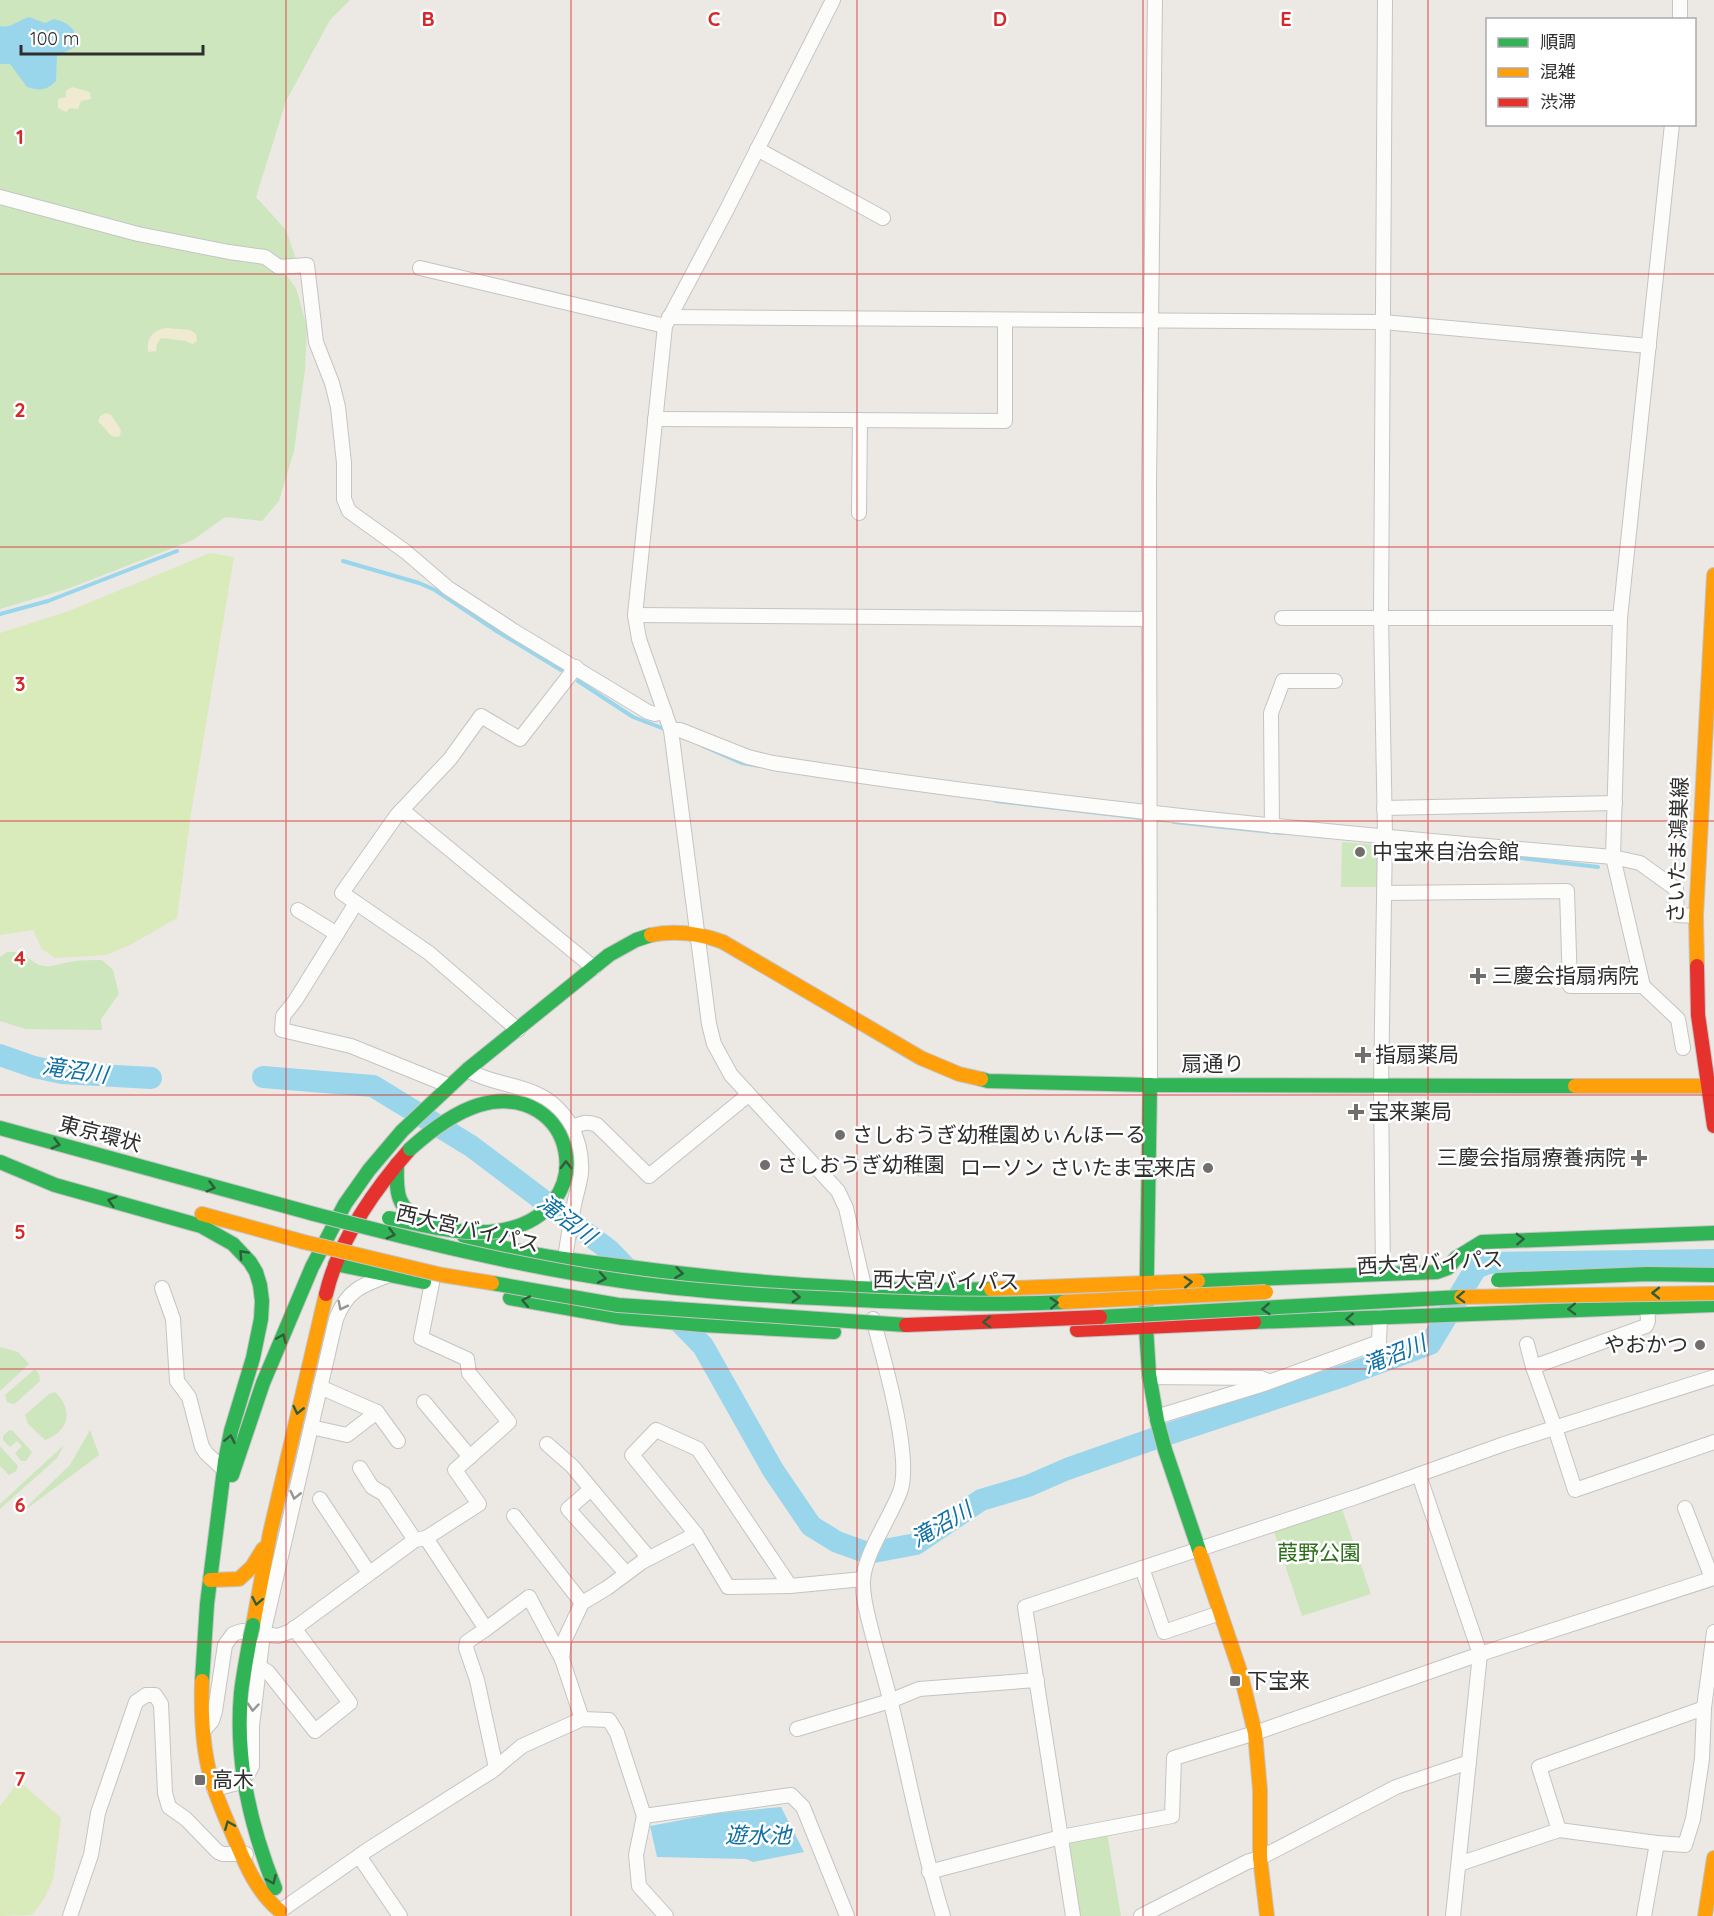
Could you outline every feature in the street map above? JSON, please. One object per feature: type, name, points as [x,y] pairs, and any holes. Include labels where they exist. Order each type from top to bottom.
[{"type":"main road","name":"さいたま鴻巣線","points":[[1714,575],[1696,916],[1698,1015],[1714,1126]]},
{"type":"main road","points":[[1699,839],[1714,831]]},
{"type":"main road","name":"扇通り","points":[[358,1186],[380,1155],[402,1131],[467,1070],[623,945],[640,938],[675,931],[698,934],[723,942],[921,1058],[959,1074],[988,1082],[1150,1085],[1710,1086]]},
{"type":"main road","points":[[1150,1085],[1146,1327],[1149,1377],[1165,1450],[1240,1671],[1255,1733],[1260,1790],[1260,1858],[1267,1916]]},
{"type":"main road","points":[[282,1913],[277,1892],[259,1850],[242,1779],[241,1690],[255,1633],[270,1533],[335,1264],[356,1221],[374,1193],[397,1164],[410,1149],[439,1126],[470,1108],[506,1102],[525,1104],[543,1115],[557,1129],[565,1149],[567,1173],[556,1199],[539,1216],[510,1229],[491,1231],[448,1229],[315,1209]]},
{"type":"main road","name":"東京環状","points":[[0,1128],[189,1181],[315,1209]]},
{"type":"main road","points":[[0,1160],[55,1185],[189,1216],[239,1249],[249,1259],[260,1284],[262,1313],[259,1330],[231,1431],[215,1532],[205,1636],[204,1730],[208,1767],[214,1789],[241,1854],[266,1898],[282,1913]]},
{"type":"main road","points":[[397,1164],[396,1182],[399,1196],[410,1215],[483,1243],[565,1258],[720,1279],[864,1288],[954,1290],[1437,1272],[1448,1268],[1456,1258],[1482,1242],[1714,1233]]},
{"type":"main road","points":[[304,1387],[309,1341],[323,1271],[335,1236],[358,1186]]},
{"type":"main road","points":[[215,1532],[263,1383],[312,1267],[345,1204],[358,1186]]},
{"type":"main road","name":"西大宮バイパス","points":[[315,1209],[446,1248],[628,1282],[732,1294],[906,1303],[1013,1305],[1453,1282]]},
{"type":"main road","name":"西大宮バイパス","points":[[189,1216],[442,1275],[618,1305],[899,1325],[1086,1318],[1430,1298],[1714,1293]]},
{"type":"main road","points":[[335,1264],[561,1308],[646,1320],[877,1334],[979,1334],[1429,1314],[1714,1305]]},
{"type":"main road","name":"西大宮バイパス","points":[[1487,1281],[1647,1274],[1714,1275]]},
{"type":"main road","points":[[210,1580],[239,1579],[258,1559],[270,1533]]},
{"type":"main road","points":[[1705,1916],[1714,1858]]},
{"type":"street","points":[[833,0],[667,322],[635,615],[639,639],[671,730],[709,1024],[714,1044],[731,1075],[838,1191],[849,1217],[864,1288],[877,1334],[903,1452],[904,1475],[900,1492],[881,1528],[864,1573],[864,1600],[890,1701],[929,1872],[943,1916]]},
{"type":"street","points":[[1150,1085],[1148,619],[1155,0]]},
{"type":"street","points":[[1383,1274],[1381,1086],[1385,837],[1381,617],[1385,0]]},
{"type":"street","points":[[1680,0],[1680,18]]},
{"type":"street","points":[[1672,126],[1620,618],[1613,857],[1643,986],[1678,1018],[1683,1048]]},
{"type":"street","points":[[757,149],[883,218]]},
{"type":"street","points":[[0,197],[138,234],[265,257],[279,267],[307,265],[316,342],[338,407],[344,463],[344,500],[349,511],[406,552],[448,588],[514,631],[648,712],[655,714],[665,712]]},
{"type":"street","points":[[420,268],[667,322],[1005,320],[1383,322],[1649,346]]},
{"type":"street","points":[[655,419],[1005,421],[1005,320]]},
{"type":"street","points":[[859,513],[860,420]]},
{"type":"street","points":[[635,615],[1148,619]]},
{"type":"street","points":[[1282,618],[1620,618]]},
{"type":"street","points":[[518,1030],[429,953],[342,893],[402,810],[450,759],[481,716],[520,739],[576,668]]},
{"type":"street","points":[[1272,826],[1271,713],[1283,681],[1335,681]]},
{"type":"street","points":[[671,730],[680,730],[748,757],[773,763],[1050,802],[1272,826],[1613,857],[1640,863],[1676,889],[1677,915],[1696,916]]},
{"type":"street","points":[[1384,808],[1615,803]]},
{"type":"street","points":[[402,810],[594,968]]},
{"type":"street","points":[[1698,863],[1714,870]]},
{"type":"street","points":[[1384,893],[1568,891],[1570,986],[1643,986]]},
{"type":"street","points":[[356,903],[284,1016],[282,1030],[351,1046],[450,1086]]},
{"type":"street","points":[[298,910],[337,934]]},
{"type":"street","points":[[467,1070],[482,1078],[546,1098],[556,1106],[572,1127],[577,1139],[581,1173],[567,1244],[561,1308]]},
{"type":"street","points":[[572,1127],[590,1122],[597,1125],[649,1176],[748,1095]]},
{"type":"street","points":[[214,1789],[234,1786],[252,1766],[252,1726],[258,1666],[255,1633],[311,1427],[336,1319],[342,1304],[354,1290],[389,1275]]},
{"type":"street","points":[[204,1730],[212,1721],[225,1645],[233,1634],[242,1631],[278,1636],[294,1628],[421,1539],[479,1504],[455,1470],[509,1422],[468,1373],[467,1359],[421,1338],[432,1283]]},
{"type":"street","points":[[162,1288],[173,1318],[177,1381],[189,1397],[202,1448],[224,1469]]},
{"type":"street","points":[[1533,1367],[1646,1326],[1647,1306]]},
{"type":"street","points":[[1157,1421],[1379,1342],[1380,1317]]},
{"type":"street","points":[[1527,1344],[1575,1490],[1714,1442]]},
{"type":"street","points":[[1149,1377],[1261,1378],[1269,1382]]},
{"type":"street","points":[[1073,1916],[1026,1606],[1419,1475],[1504,1444],[1714,1377]]},
{"type":"street","points":[[320,1387],[376,1412],[398,1441]]},
{"type":"street","points":[[424,1402],[470,1457]]},
{"type":"street","points":[[311,1427],[347,1435],[376,1412]]},
{"type":"street","points":[[790,1586],[698,1449],[656,1430],[632,1455],[696,1534],[728,1587],[790,1586],[864,1573]]},
{"type":"street","points":[[547,1444],[572,1466],[649,1558]]},
{"type":"street","points":[[360,1468],[372,1487],[384,1494],[421,1539],[486,1629]]},
{"type":"street","points":[[1419,1475],[1480,1654],[1453,1916]]},
{"type":"street","points":[[591,1489],[568,1509],[626,1573]]},
{"type":"street","points":[[320,1499],[369,1574]]},
{"type":"street","points":[[929,1872],[1061,1838],[1172,1816],[1174,1758],[1255,1733],[1480,1654],[1713,1578],[1685,1509]]},
{"type":"street","points":[[514,1516],[582,1603]]},
{"type":"street","points":[[562,1659],[564,1641],[582,1603],[649,1558],[696,1534]]},
{"type":"street","points":[[1142,1568],[1164,1632],[1220,1613]]},
{"type":"street","points":[[496,1768],[477,1680],[466,1648],[467,1642],[529,1597],[562,1659],[582,1719]]},
{"type":"street","points":[[258,1666],[268,1672],[315,1731],[350,1703],[294,1628]]},
{"type":"street","points":[[1459,1864],[1559,1830],[1657,1844],[1685,1845],[1693,1819],[1702,1759],[1704,1708],[1714,1632]]},
{"type":"street","points":[[797,1729],[890,1701],[919,1689],[1037,1680]]},
{"type":"street","points":[[70,1916],[91,1855],[98,1813],[136,1702],[146,1695],[155,1695],[161,1704],[165,1793],[169,1807],[186,1819],[218,1852],[250,1854],[259,1850]]},
{"type":"street","points":[[1559,1830],[1539,1767],[1704,1708]]},
{"type":"street","points":[[282,1913],[359,1856],[496,1768],[522,1746],[582,1719],[609,1720],[617,1733],[644,1816],[636,1855],[639,1886],[666,1916]]},
{"type":"street","points":[[1141,1916],[1247,1862],[1260,1858],[1396,1786],[1469,1762]]},
{"type":"street","points":[[644,1816],[791,1795],[803,1808],[847,1916]]},
{"type":"street","points":[[1644,1916],[1657,1844]]},
{"type":"street","points":[[359,1856],[400,1916]]},
{"type":"street","points":[[1705,1916],[1714,1916]]},
{"type":"green space","points":[[0,0],[350,0],[330,20],[286,101],[256,197],[286,230],[296,259],[280,267],[296,288],[307,327],[305,370],[294,451],[279,501],[262,521],[225,517],[193,540],[70,588],[0,609]]},
{"type":"green space","points":[[210,553],[234,557],[192,807],[177,918],[130,945],[106,955],[55,958],[42,949],[33,930],[0,935],[0,633],[69,611]]},
{"type":"green space","points":[[1342,842],[1378,845],[1378,887],[1341,887]]},
{"type":"green space","points":[[7,952],[22,952],[35,963],[46,966],[74,961],[102,960],[113,970],[119,994],[101,1019],[102,1030],[25,1029],[0,1021],[0,957]]},
{"type":"green space","points":[[0,1347],[18,1352],[29,1364],[0,1391]]},
{"type":"green space","points":[[35,1369],[40,1381],[16,1403],[7,1402],[5,1395]]},
{"type":"green space","points":[[55,1392],[65,1405],[66,1419],[60,1431],[45,1440],[28,1424],[25,1415],[49,1394]]},
{"type":"green space","points":[[9,1430],[13,1431],[32,1452],[26,1461],[21,1461],[15,1453],[22,1446],[17,1441],[10,1447],[3,1440],[3,1436]]},
{"type":"green space","points":[[90,1430],[99,1455],[17,1516],[70,1465]]},
{"type":"green space","points":[[64,1445],[57,1458],[0,1509],[0,1504]]},
{"type":"green space","points":[[0,1446],[18,1466],[16,1471],[9,1475],[0,1466]]},
{"type":"green space","name":"葭野公園","points":[[1341,1506],[1371,1594],[1302,1616],[1273,1529]]},
{"type":"green space","points":[[19,1781],[61,1818],[53,1880],[44,1899],[32,1915],[0,1916],[0,1806]]},
{"type":"green space","points":[[1107,1832],[1121,1916],[1077,1916],[1066,1841]]},
{"type":"sand","points":[[72,87],[90,92],[91,99],[81,101],[78,109],[70,108],[66,112],[58,108],[58,99],[66,97],[66,91]]},
{"type":"sand","points":[[166,328],[190,330],[196,334],[197,341],[193,344],[161,338],[156,351],[148,352],[151,336]]},
{"type":"sand","points":[[106,413],[111,415],[121,430],[120,436],[114,437],[98,422],[100,416]]},
{"type":"water","points":[[29,17],[45,23],[54,19],[62,21],[72,29],[79,40],[75,47],[57,56],[56,81],[42,89],[27,87],[10,64],[0,64],[0,26],[11,25]]},
{"type":"water","name":"遊水池","points":[[781,1807],[804,1852],[753,1862],[746,1859],[657,1857],[650,1826],[719,1813]]},
{"type":"waterway","points":[[0,614],[48,601],[177,551]]},
{"type":"waterway","points":[[343,561],[419,583],[435,590],[561,670]]},
{"type":"waterway","points":[[578,681],[633,717],[662,728]]},
{"type":"waterway","points":[[703,746],[742,763],[760,766]]},
{"type":"waterway","points":[[996,801],[1141,818]]},
{"type":"waterway","points":[[1174,822],[1283,833]]},
{"type":"waterway","points":[[1435,848],[1598,867]]},
{"type":"waterway","name":"滝沼川","points":[[0,1055],[34,1067],[62,1073],[151,1078]]},
{"type":"waterway","name":"滝沼川","points":[[263,1077],[373,1086],[471,1146],[609,1250],[635,1277]]},
{"type":"waterway","name":"滝沼川","points":[[669,1311],[703,1346],[773,1470],[811,1526],[837,1542],[868,1553],[916,1544],[981,1500],[1028,1486],[1067,1469],[1346,1375],[1430,1344],[1476,1268],[1488,1263],[1714,1260]]},
{"type":"traffic: fast","points":[[232,1475],[263,1383],[312,1267],[345,1204],[369,1170],[402,1131],[467,1070],[609,955],[636,940],[651,935]]},
{"type":"traffic: fast","points":[[981,1079],[1150,1085],[1575,1086]]},
{"type":"traffic: fast","points":[[1150,1085],[1146,1327],[1149,1374],[1165,1450],[1200,1553]]},
{"type":"traffic: fast","points":[[389,1218],[457,1231],[498,1231],[532,1220],[554,1200],[565,1177],[565,1152],[556,1129],[538,1111],[512,1102],[479,1105],[460,1113],[434,1129],[410,1149]]},
{"type":"traffic: fast","points":[[0,1128],[314,1214]]},
{"type":"traffic: fast","points":[[0,1162],[55,1185],[201,1226],[233,1244],[256,1272],[262,1301],[261,1319],[253,1358],[231,1431],[225,1461],[207,1604],[202,1681]]},
{"type":"traffic: fast","points":[[397,1164],[398,1191],[403,1205],[424,1221]]},
{"type":"traffic: fast","points":[[314,1214],[510,1261],[589,1276],[655,1285],[759,1295],[893,1302],[979,1304],[1064,1302]]},
{"type":"traffic: fast","points":[[1198,1281],[1437,1272],[1448,1268],[1456,1258],[1482,1242],[1714,1233]]},
{"type":"traffic: fast","points":[[464,1236],[504,1248],[545,1256],[719,1278],[900,1290],[991,1289]]},
{"type":"traffic: fast","points":[[335,1264],[424,1282]]},
{"type":"traffic: fast","points":[[1498,1280],[1647,1274],[1714,1275]]},
{"type":"traffic: fast","points":[[492,1283],[618,1305],[906,1325]]},
{"type":"traffic: fast","points":[[1100,1317],[1461,1297]]},
{"type":"traffic: fast","points":[[510,1298],[623,1318],[834,1332]]},
{"type":"traffic: fast","points":[[1254,1322],[1714,1305]]},
{"type":"traffic: fast","points":[[250,1638],[253,1625]]},
{"type":"traffic: fast","points":[[250,1638],[241,1693],[240,1743],[246,1792],[252,1817],[275,1888]]},
{"type":"traffic: slow","points":[[1697,966],[1696,916],[1714,575]]},
{"type":"traffic: slow","points":[[651,935],[688,933],[723,942],[921,1058],[959,1074],[981,1079]]},
{"type":"traffic: slow","points":[[1575,1086],[1714,1086]]},
{"type":"traffic: slow","points":[[202,1214],[304,1242]]},
{"type":"traffic: slow","points":[[304,1242],[442,1275],[492,1283]]},
{"type":"traffic: slow","points":[[991,1289],[1198,1281]]},
{"type":"traffic: slow","points":[[1064,1302],[1266,1292]]},
{"type":"traffic: slow","points":[[1461,1297],[1714,1293]]},
{"type":"traffic: slow","points":[[253,1625],[270,1533],[326,1294]]},
{"type":"traffic: slow","points":[[210,1580],[239,1579],[252,1567],[263,1549]]},
{"type":"traffic: slow","points":[[1200,1553],[1240,1671],[1255,1733],[1260,1790],[1260,1858],[1267,1916]]},
{"type":"traffic: slow","points":[[202,1681],[204,1742],[216,1794],[249,1871],[265,1896],[280,1911]]},
{"type":"traffic: slow","points":[[1705,1916],[1714,1858]]},
{"type":"traffic: jam","points":[[1697,966],[1698,1015],[1714,1126]]},
{"type":"traffic: jam","points":[[326,1294],[340,1254],[359,1216],[410,1149]]},
{"type":"traffic: jam","points":[[906,1325],[1100,1317]]},
{"type":"traffic: jam","points":[[1077,1330],[1254,1322]]},
{"type":"place","name":"中宝来自治会館","points":[[1360,852]]},
{"type":"place","name":"三慶会指扇病院","points":[[1478,976]]},
{"type":"place","name":"指扇薬局","points":[[1363,1055]]},
{"type":"place","name":"宝来薬局","points":[[1356,1112]]},
{"type":"place","name":"さしおうぎ幼稚園めぃんほーる","points":[[840,1135]]},
{"type":"place","name":"三慶会指扇療養病院","points":[[1639,1158]]},
{"type":"place","name":"さしおうぎ幼稚園","points":[[765,1165]]},
{"type":"place","name":"ローソン さいたま宝来店","points":[[1208,1168]]},
{"type":"place","name":"やおかつ","points":[[1700,1345]]},
{"type":"place","name":"下宝来","points":[[1235,1681]]},
{"type":"place","name":"高木","points":[[200,1780]]}]
